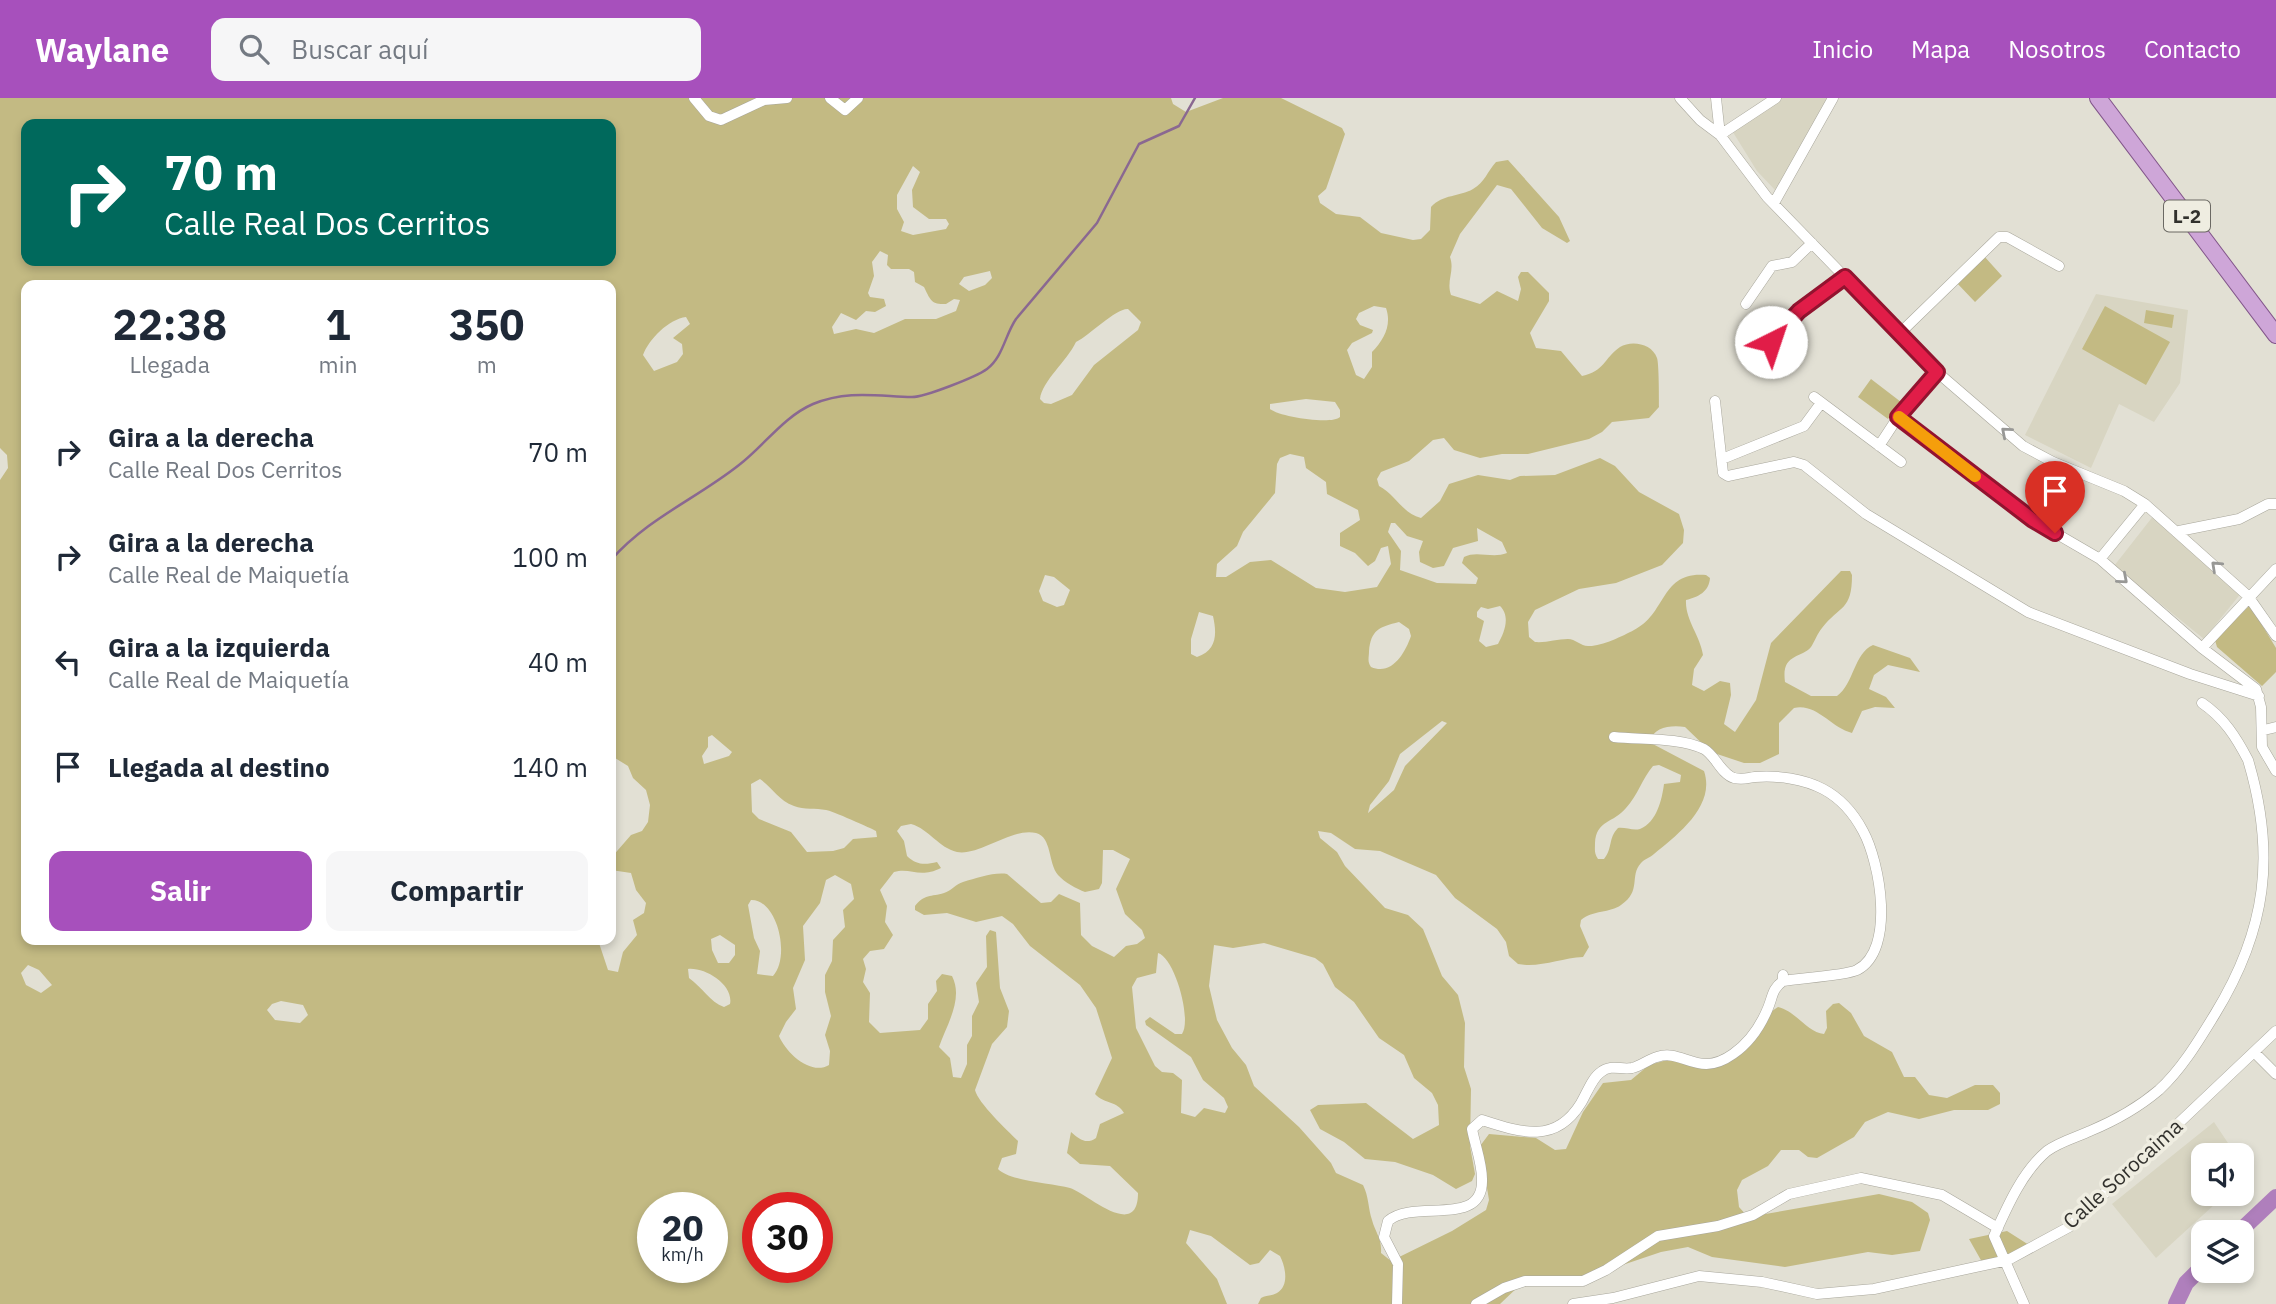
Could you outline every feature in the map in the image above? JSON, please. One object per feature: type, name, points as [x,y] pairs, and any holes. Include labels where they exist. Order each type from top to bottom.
[{"type":"main road","name":"L-2","points":[[2098,98],[2276,335]]},
{"type":"main road","name":"L-2","points":[[2108,98],[2276,317]]},
{"type":"street","points":[[694,98],[709,116],[721,120],[764,100],[786,98]]},
{"type":"street","points":[[830,98],[845,110],[850,109],[858,98]]},
{"type":"street","points":[[1680,98],[1700,120],[1720,135],[1773,203],[1937,372],[2023,446],[2053,462],[2124,491],[2146,504],[2248,596],[2276,636]]},
{"type":"street","points":[[1716,98],[1720,135]]},
{"type":"street","points":[[1720,135],[1776,98]]},
{"type":"street","points":[[1773,203],[1833,98]]},
{"type":"street","points":[[1899,334],[1999,237],[2007,237],[2059,266]]},
{"type":"street","points":[[1746,304],[1772,266],[1792,262],[1812,243]]},
{"type":"street","points":[[1771,342],[1799,311],[1845,277]]},
{"type":"street","points":[[1879,446],[1898,417],[1937,372]]},
{"type":"street","points":[[1722,459],[1804,426],[1817,400],[1900,462]]},
{"type":"street","points":[[1715,401],[1723,473],[1728,476],[1780,464],[1804,465],[1866,513],[2028,612],[2190,674],[2259,696]]},
{"type":"street","points":[[1898,417],[2033,520],[2100,559],[2202,648],[2256,689],[2263,730],[2262,747],[2276,771]]},
{"type":"street","points":[[2100,559],[2146,504]]},
{"type":"street","points":[[2179,531],[2239,519],[2268,504],[2276,504]]},
{"type":"street","points":[[2202,648],[2276,569]]},
{"type":"street","points":[[2024,1304],[1994,1236],[2023,1180],[2043,1156],[2138,1105],[2167,1081],[2192,1051],[2229,992],[2257,938],[2271,889],[2275,842],[2258,779],[2227,724],[2202,703]]},
{"type":"street","points":[[2263,730],[2276,727]]},
{"type":"street","points":[[1397,1304],[1398,1264],[1384,1237],[1388,1221],[1406,1210],[1463,1209],[1474,1202],[1482,1179],[1472,1129],[1476,1123],[1482,1120],[1533,1132],[1555,1130],[1572,1118],[1598,1074],[1607,1067],[1632,1068],[1660,1055],[1696,1065],[1713,1065],[1733,1055],[1752,1038],[1769,1007],[1774,987],[1783,978],[1856,970],[1871,957],[1881,935],[1880,882],[1864,832],[1852,815],[1822,789],[1798,780],[1730,777],[1703,749],[1678,743],[1614,737]]},
{"type":"street","name":"Calle Sorocaima","points":[[1573,1304],[1613,1298],[1699,1276],[1762,1282],[1818,1294],[1874,1289],[2004,1261],[2069,1227],[2276,1031]]},
{"type":"street","points":[[2254,1052],[2276,1074]]},
{"type":"street","points":[[1476,1304],[1504,1288],[1525,1281],[1583,1280],[1606,1270],[1658,1236],[1718,1226],[1753,1215],[1789,1194],[1861,1178],[1942,1195],[1998,1228]]},
{"type":"shaded area","points":[[0,98],[1171,98],[1173,104],[1186,112],[1223,98],[1281,98],[1342,128],[1345,134],[1326,189],[1318,196],[1320,203],[1336,214],[1360,217],[1381,233],[1413,240],[1421,239],[1430,230],[1431,207],[1446,198],[1473,189],[1496,162],[1508,160],[1559,217],[1570,241],[1567,243],[1542,228],[1511,189],[1497,185],[1460,234],[1450,257],[1451,295],[1480,304],[1497,291],[1518,301],[1521,289],[1518,277],[1521,272],[1528,272],[1549,293],[1549,301],[1530,333],[1536,348],[1561,351],[1582,376],[1595,371],[1620,347],[1635,343],[1646,346],[1657,358],[1659,407],[1649,418],[1612,422],[1589,439],[1528,454],[1502,454],[1480,458],[1454,450],[1444,438],[1433,440],[1409,461],[1381,472],[1377,479],[1379,486],[1414,516],[1421,518],[1440,501],[1449,484],[1478,475],[1510,480],[1520,476],[1555,475],[1600,458],[1615,466],[1639,492],[1679,514],[1684,530],[1683,543],[1662,565],[1616,583],[1579,589],[1535,610],[1528,622],[1529,637],[1535,642],[1568,639],[1588,646],[1605,643],[1645,623],[1672,586],[1680,580],[1706,575],[1710,578],[1705,590],[1686,600],[1688,614],[1703,655],[1694,669],[1692,685],[1704,691],[1720,681],[1730,683],[1731,695],[1724,724],[1735,732],[1756,700],[1771,643],[1841,571],[1850,571],[1852,575],[1847,602],[1822,628],[1811,647],[1789,661],[1785,682],[1811,696],[1837,696],[1843,691],[1862,655],[1873,645],[1910,658],[1920,672],[1888,665],[1874,675],[1869,689],[1886,697],[1895,708],[1875,707],[1862,711],[1852,733],[1817,712],[1802,707],[1794,708],[1779,723],[1779,754],[1760,763],[1744,763],[1711,752],[1685,727],[1668,727],[1655,733],[1649,742],[1704,771],[1704,796],[1700,808],[1683,829],[1641,863],[1627,900],[1617,908],[1581,920],[1580,926],[1589,947],[1583,957],[1534,965],[1518,964],[1509,956],[1506,942],[1497,929],[1455,898],[1436,875],[1380,851],[1355,849],[1331,833],[1318,831],[1320,838],[1337,852],[1345,866],[1385,908],[1408,915],[1423,929],[1442,976],[1458,995],[1465,1023],[1464,1067],[1471,1089],[1470,1146],[1475,1174],[1472,1181],[1456,1189],[1433,1175],[1395,1162],[1365,1159],[1344,1142],[1320,1129],[1310,1110],[1318,1105],[1366,1103],[1413,1139],[1439,1125],[1438,1105],[1432,1093],[1414,1078],[1404,1055],[1379,1038],[1354,1002],[1335,987],[1323,964],[1315,958],[1264,943],[1233,948],[1214,945],[1209,986],[1217,1020],[1232,1048],[1246,1065],[1254,1086],[1299,1127],[1331,1163],[1336,1173],[1363,1185],[1381,1253],[1391,1261],[1452,1231],[1486,1210],[1489,1200],[1480,1146],[1489,1134],[1536,1138],[1555,1150],[1566,1149],[1583,1112],[1603,1083],[1631,1080],[1649,1065],[1667,1060],[1715,1064],[1758,1034],[1772,1011],[1778,1007],[1818,1033],[1824,1034],[1827,1028],[1826,1011],[1833,1004],[1839,1003],[1851,1013],[1864,1036],[1892,1052],[1904,1077],[1915,1077],[1929,1095],[1947,1098],[1975,1085],[1993,1085],[2000,1093],[2000,1104],[1988,1110],[1954,1110],[1919,1119],[1888,1112],[1865,1122],[1854,1137],[1817,1158],[1808,1157],[1799,1150],[1781,1150],[1768,1166],[1742,1180],[1737,1190],[1739,1207],[1748,1217],[1879,1194],[1912,1202],[1928,1213],[1930,1220],[1920,1251],[1892,1255],[1868,1252],[1785,1267],[1712,1257],[1688,1247],[1661,1252],[1575,1281],[1521,1284],[1500,1304],[1258,1304],[1261,1298],[1277,1293],[1284,1285],[1285,1270],[1280,1256],[1270,1250],[1259,1263],[1250,1265],[1211,1236],[1190,1230],[1186,1243],[1217,1279],[1227,1304],[0,1304],[0,480],[8,468],[7,455],[0,448]],"holes":[[[913,166],[920,172],[912,190],[913,207],[929,219],[946,219],[949,224],[946,229],[913,235],[901,231],[904,222],[897,209],[897,195]],[[880,251],[888,255],[887,265],[891,269],[909,269],[914,272],[915,282],[924,287],[934,302],[946,304],[954,299],[960,300],[956,311],[936,319],[905,319],[874,333],[856,329],[834,334],[832,327],[841,313],[856,320],[866,311],[875,312],[886,306],[884,299],[870,297],[868,293],[874,276],[872,262]],[[990,271],[992,278],[985,285],[969,291],[959,284],[964,277]],[[1374,306],[1386,308],[1388,314],[1386,332],[1372,352],[1372,367],[1364,379],[1356,375],[1347,350],[1352,343],[1373,330],[1360,325],[1356,319],[1359,313]],[[1128,309],[1141,322],[1138,330],[1094,365],[1072,395],[1051,404],[1044,403],[1040,399],[1045,385],[1076,342]],[[686,317],[690,324],[673,338],[682,344],[683,354],[677,362],[654,371],[643,355],[660,331]],[[1306,399],[1335,402],[1340,410],[1340,417],[1327,420],[1306,419],[1270,409],[1270,404]],[[1290,454],[1304,457],[1306,468],[1326,482],[1327,494],[1358,510],[1360,520],[1340,533],[1340,546],[1355,553],[1368,566],[1375,561],[1381,548],[1388,546],[1391,564],[1377,587],[1345,592],[1316,588],[1271,560],[1250,562],[1226,577],[1216,577],[1217,564],[1237,546],[1243,532],[1275,493],[1277,464],[1280,458]],[[1391,523],[1395,523],[1407,536],[1423,541],[1419,552],[1420,562],[1433,568],[1444,566],[1453,548],[1478,541],[1477,528],[1502,542],[1507,553],[1464,557],[1462,563],[1478,578],[1476,584],[1437,583],[1400,570],[1401,551],[1388,532]],[[1045,575],[1054,577],[1070,590],[1064,605],[1057,607],[1043,601],[1039,591]],[[1500,606],[1503,610],[1506,620],[1498,644],[1486,647],[1479,641],[1484,621],[1477,617],[1481,607],[1488,609]],[[1199,612],[1213,616],[1215,629],[1212,646],[1197,657],[1191,654],[1191,639]],[[1399,622],[1409,629],[1411,636],[1401,656],[1391,666],[1379,669],[1371,667],[1370,644],[1374,634]],[[1442,721],[1447,723],[1405,766],[1394,790],[1368,813],[1370,805],[1389,781],[1400,754]],[[712,735],[732,752],[729,756],[704,764],[702,756],[708,747],[708,737]],[[1659,765],[1681,775],[1680,782],[1664,784],[1660,803],[1651,821],[1640,829],[1618,828],[1607,855],[1604,859],[1598,859],[1595,848],[1599,830],[1626,808],[1653,766]],[[760,779],[788,803],[835,813],[876,831],[877,837],[853,839],[844,848],[833,851],[807,852],[791,832],[759,819],[752,812],[751,784]],[[901,826],[917,826],[945,847],[957,852],[976,850],[1017,834],[1036,833],[1045,840],[1058,875],[1085,892],[1099,889],[1102,883],[1103,850],[1113,850],[1130,859],[1116,889],[1125,914],[1142,930],[1145,938],[1137,944],[1126,946],[1114,957],[1092,946],[1081,935],[1080,903],[1059,894],[1051,902],[1041,903],[1007,874],[963,882],[947,892],[925,898],[915,906],[915,910],[924,915],[947,913],[976,922],[1002,916],[1013,924],[1030,946],[1080,985],[1096,1008],[1112,1058],[1095,1094],[1118,1106],[1124,1113],[1100,1124],[1096,1138],[1092,1140],[1083,1140],[1071,1132],[1067,1153],[1080,1164],[1110,1166],[1138,1193],[1136,1207],[1129,1213],[1120,1214],[1110,1210],[1070,1188],[1021,1179],[998,1169],[1002,1158],[1016,1154],[1018,1141],[987,1109],[975,1090],[992,1044],[1007,1027],[1009,1011],[1000,988],[996,932],[990,930],[986,936],[987,967],[976,983],[979,1002],[972,1016],[972,1036],[967,1045],[967,1064],[961,1078],[953,1077],[950,1058],[939,1047],[955,1003],[952,976],[942,974],[936,981],[937,991],[928,1004],[928,1019],[920,1030],[880,1033],[869,1022],[870,993],[863,982],[866,969],[863,959],[870,951],[884,949],[893,935],[885,922],[887,906],[880,890],[894,872],[927,873],[941,868],[937,862],[921,864],[907,856],[904,841],[897,831]],[[835,875],[851,884],[854,899],[843,910],[845,927],[833,940],[832,961],[825,975],[825,992],[831,1016],[825,1035],[830,1051],[829,1065],[815,1068],[793,1056],[779,1036],[796,1009],[793,988],[805,960],[803,926],[820,903],[826,880]],[[751,900],[760,902],[774,918],[781,943],[781,956],[773,976],[757,974],[760,951],[754,938],[748,905]],[[720,935],[735,945],[735,955],[729,963],[718,963],[712,950],[711,939]],[[1158,953],[1164,957],[1180,990],[1185,1027],[1182,1034],[1175,1034],[1150,1017],[1145,1021],[1146,1025],[1191,1057],[1203,1080],[1224,1098],[1228,1107],[1225,1113],[1204,1108],[1195,1117],[1181,1113],[1182,1080],[1173,1073],[1162,1072],[1155,1066],[1136,1028],[1132,987],[1137,978],[1156,973]],[[28,965],[39,970],[52,985],[41,993],[26,985],[21,973]],[[688,969],[702,971],[717,979],[728,990],[730,1004],[724,1007],[710,998],[689,978]],[[281,1001],[303,1005],[308,1015],[300,1023],[275,1020],[267,1010],[272,1004]]]},
{"type":"shaded area","points":[[1778,98],[1830,98],[1775,190],[1757,171],[1731,129]]},
{"type":"shaded area","points":[[1984,256],[2002,276],[1975,302],[1956,282]]},
{"type":"shaded area","points":[[2096,294],[2188,310],[2180,383],[2154,422],[2119,404],[2091,468],[2025,435]]},
{"type":"shaded area","points":[[2105,306],[2170,342],[2146,385],[2082,349]]},
{"type":"shaded area","points":[[2146,310],[2174,315],[2172,328],[2144,323]]},
{"type":"shaded area","points":[[1871,379],[1901,402],[1888,419],[1858,397]]},
{"type":"shaded area","points":[[2154,515],[2242,592],[2204,639],[2114,566]]},
{"type":"shaded area","points":[[2250,605],[2276,648],[2276,672],[2262,686],[2217,647],[2215,640]]},
{"type":"shaded area","points":[[2214,1122],[2228,1143],[2191,1143],[2191,1206],[2213,1206],[2198,1220],[2191,1220],[2191,1226],[2156,1258],[2112,1204]]},
{"type":"shaded area","points":[[2007,1231],[2029,1245],[2009,1256],[1982,1262],[1969,1239]]},
{"type":"waterway","points":[[616,555],[656,520],[739,465],[792,416],[813,404],[850,395],[919,396],[950,386],[987,369],[997,358],[1016,319],[1097,223],[1139,144],[1179,126],[1195,98]]},
{"type":"waterway","points":[[2252,1220],[2276,1197]]},
{"type":"waterway","points":[[2176,1304],[2191,1278]]},
{"type":"slow traffic","points":[[1899,417],[1975,476]]},
{"type":"route","points":[[1771,342],[1799,311],[1845,277],[1937,372],[1898,417],[2033,520],[2055,533]]}]
